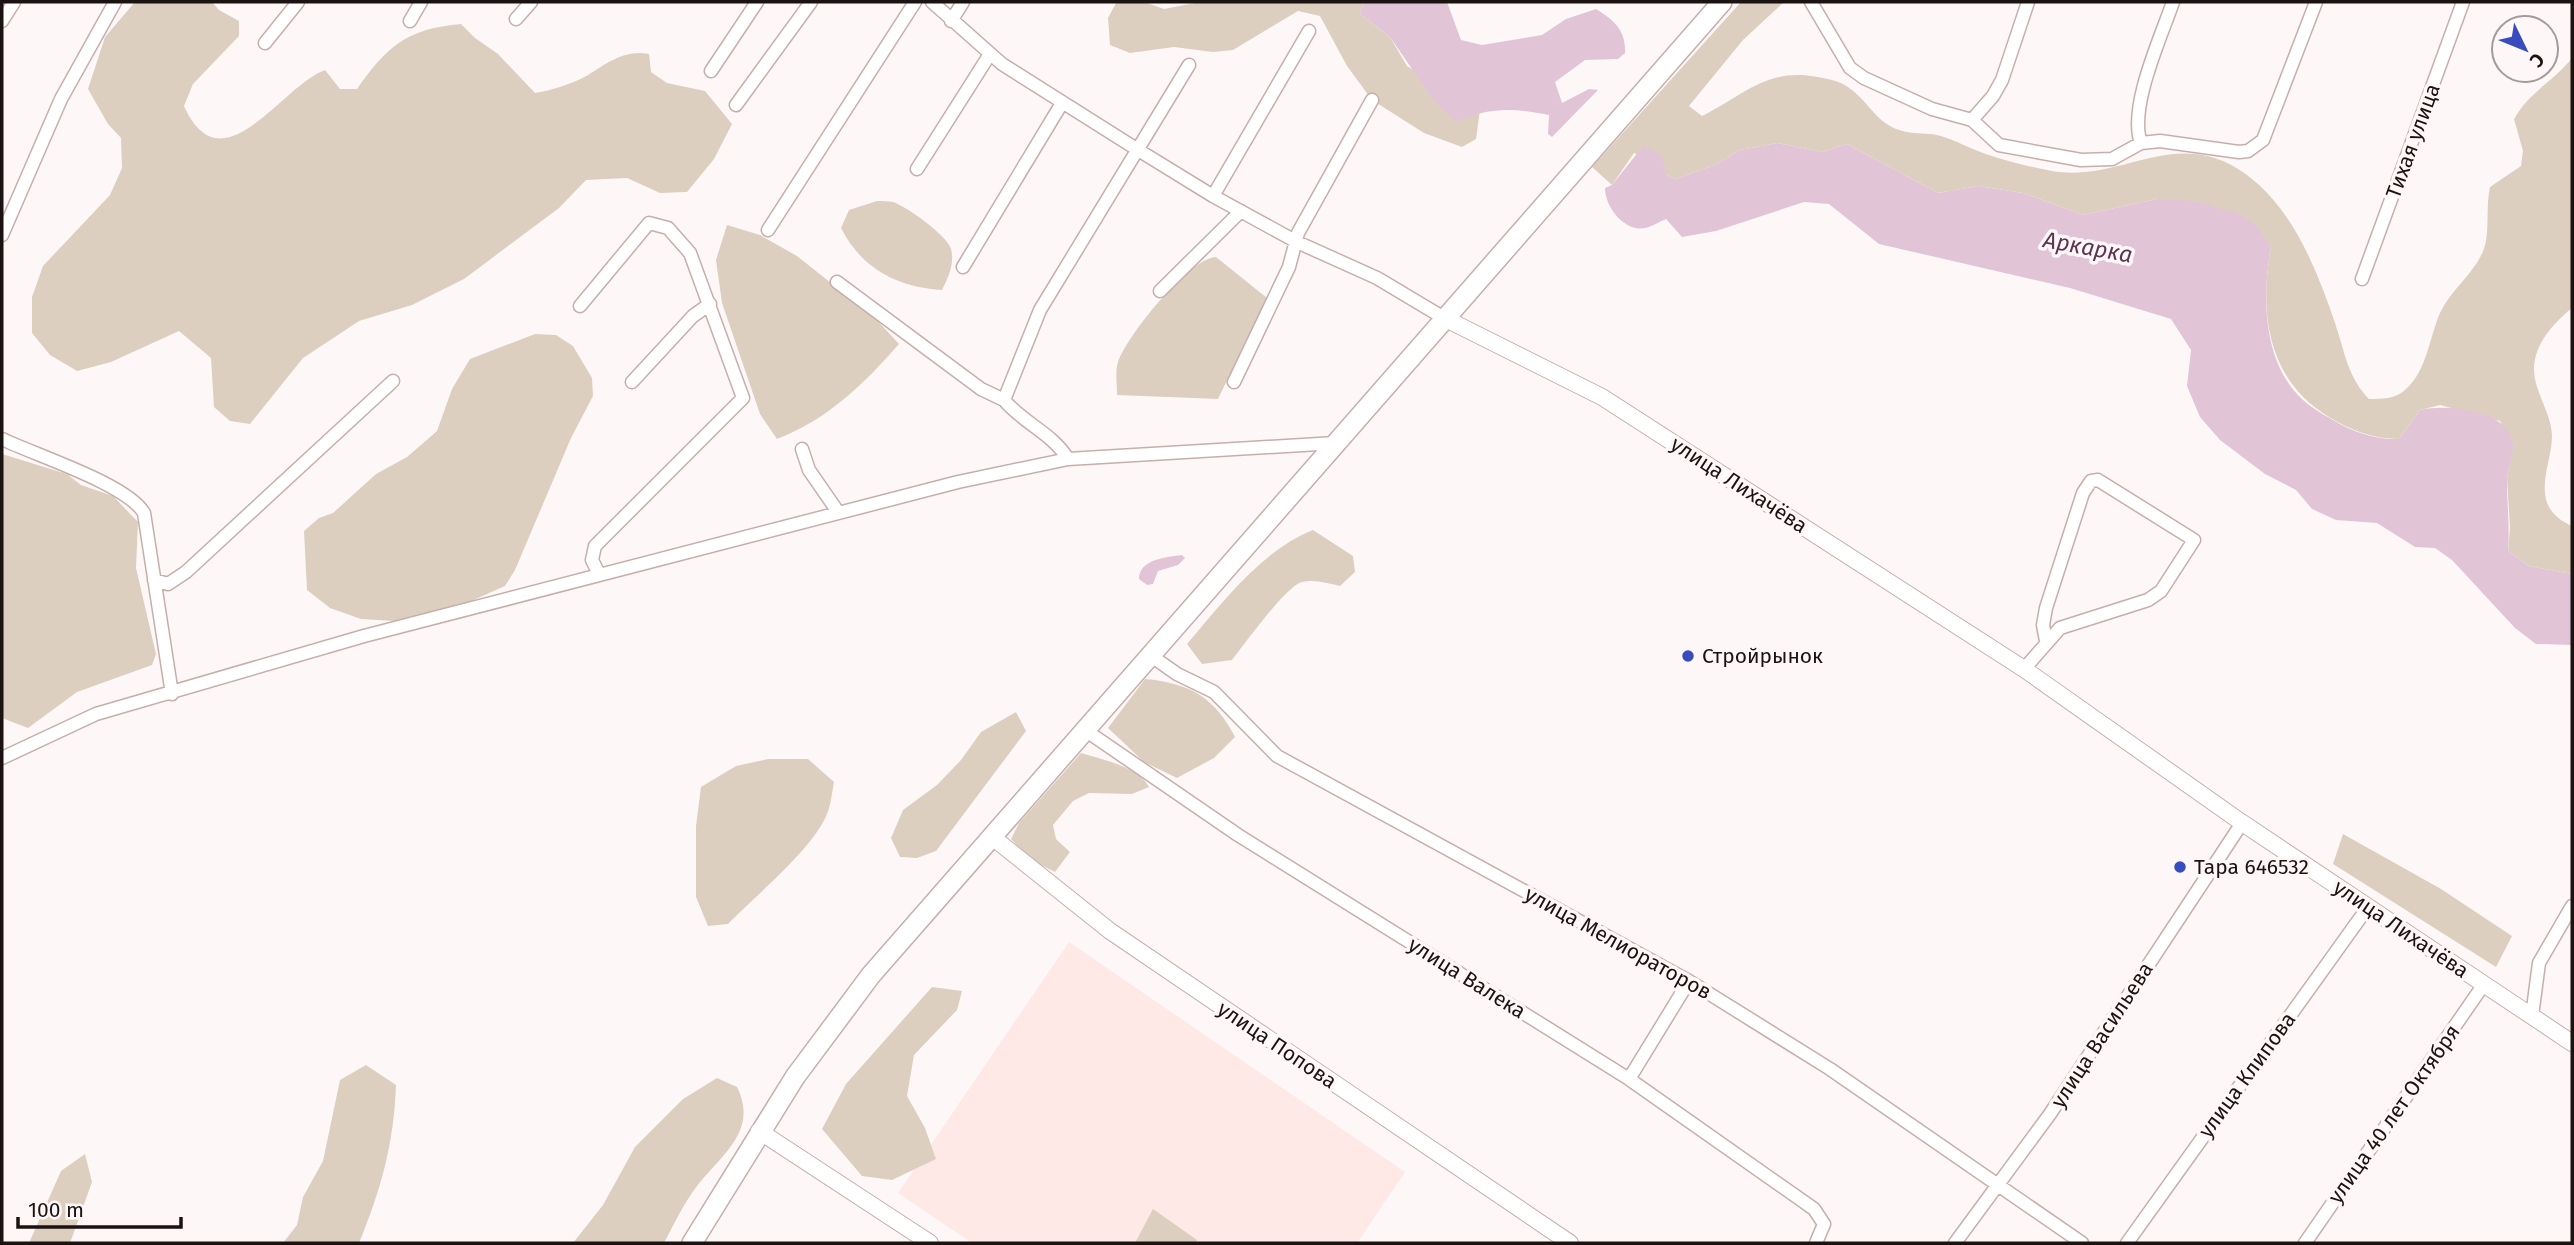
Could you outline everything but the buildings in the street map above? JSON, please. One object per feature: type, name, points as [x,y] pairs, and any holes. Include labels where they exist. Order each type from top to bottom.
[{"type":"main road","points":[[692,1243],[759,1130],[849,1003],[991,836],[1722,2]]},
{"type":"street","points":[[2,21],[14,2]]},
{"type":"street","points":[[2,235],[61,99],[115,2]]},
{"type":"street","points":[[265,43],[298,2]]},
{"type":"street","points":[[410,20],[421,2]]},
{"type":"street","points":[[516,19],[531,2]]},
{"type":"street","points":[[711,71],[757,2]]},
{"type":"street","points":[[736,105],[811,2]]},
{"type":"street","points":[[768,230],[915,2]]},
{"type":"street","points":[[932,2],[990,54],[1139,151],[1297,242],[1377,278],[1444,318]]},
{"type":"street","points":[[951,21],[962,2]]},
{"type":"street","points":[[1811,2],[1840,54],[1857,73],[1932,108],[1972,120],[1999,145],[2081,160],[2112,159],[2141,143],[2179,141],[2239,152],[2248,150],[2263,140],[2316,2]]},
{"type":"street","points":[[1972,120],[1993,96],[2002,80],[2028,2]]},
{"type":"street","points":[[2141,143],[2137,133],[2145,84],[2173,2]]},
{"type":"street","name":"Тихая улица","points":[[2362,279],[2463,2]]},
{"type":"street","points":[[1213,196],[1309,31]]},
{"type":"street","points":[[917,169],[990,54]]},
{"type":"street","points":[[1004,400],[1040,310],[1189,65]]},
{"type":"street","points":[[1234,382],[1266,318],[1297,242],[1298,233],[1372,100]]},
{"type":"street","points":[[963,267],[1062,103]]},
{"type":"street","points":[[1160,291],[1241,211]]},
{"type":"street","points":[[580,306],[649,223],[668,228],[690,253],[743,398],[595,545],[592,560],[599,574]]},
{"type":"street","points":[[837,282],[981,389],[1004,400],[1013,410],[1059,444],[1068,459]]},
{"type":"street","points":[[632,382],[693,316],[710,304]]},
{"type":"street","name":"улица Лихачёва","points":[[1444,318],[1602,397],[2024,669],[2242,823],[2572,1043]]},
{"type":"street","points":[[154,580],[167,584],[186,572],[393,381]]},
{"type":"street","points":[[2,439],[108,485],[137,502],[144,513],[172,694]]},
{"type":"street","points":[[2,758],[96,714],[172,694],[363,636],[958,482],[1068,459],[1335,443]]},
{"type":"street","points":[[802,449],[809,470],[838,512]]},
{"type":"street","points":[[2024,669],[2060,628],[2148,600],[2161,591],[2194,540],[2098,480],[2091,481],[2083,493],[2046,608],[2043,625],[2046,641]]},
{"type":"street","name":"улица Мелиораторов","points":[[1150,655],[1177,674],[1214,692],[1277,756],[1689,981],[1830,1069],[2082,1243]]},
{"type":"street","name":"улица Валека","points":[[1085,730],[1238,835],[1629,1079],[1814,1209],[1824,1224],[1816,1243]]},
{"type":"street","name":"улица Васильева","points":[[1955,1243],[2050,1115],[2242,823]]},
{"type":"street","name":"улица Попова","points":[[991,836],[1110,931],[1570,1243]]},
{"type":"street","points":[[2532,1016],[2539,963],[2572,906]]},
{"type":"street","name":"улица Клипова","points":[[2127,1243],[2368,907]]},
{"type":"street","points":[[1629,1079],[1689,981]]},
{"type":"street","name":"улица 40 лет Октября","points":[[2305,1243],[2484,984]]},
{"type":"street","points":[[759,1130],[930,1243]]},
{"type":"shaded area","points":[[135,2],[212,2],[219,10],[239,21],[239,36],[193,84],[184,106],[199,129],[216,138],[234,136],[252,126],[308,80],[325,70],[340,89],[357,89],[389,50],[400,42],[426,30],[461,24],[498,54],[535,93],[576,81],[624,55],[649,54],[651,72],[667,83],[705,91],[732,124],[714,159],[687,192],[660,193],[627,178],[586,180],[559,208],[464,279],[412,305],[359,321],[303,358],[250,424],[230,421],[214,407],[211,358],[179,331],[111,362],[77,371],[50,355],[32,333],[32,297],[43,266],[110,195],[122,168],[121,138],[108,124],[88,89],[105,37]]},
{"type":"shaded area","points":[[1144,2],[1164,9],[1200,2],[1364,2],[1360,14],[1390,37],[1407,66],[1480,110],[1476,139],[1462,147],[1424,133],[1372,100],[1347,66],[1320,16],[1298,11],[1233,50],[1213,52],[1174,47],[1130,53],[1110,45],[1108,18],[1116,3]]},
{"type":"shaded area","points":[[1741,2],[1784,2],[1743,40],[1689,106],[1702,116],[1770,79],[1800,75],[1828,79],[1844,85],[1891,127],[1941,136],[1986,154],[2036,168],[2078,172],[2173,154],[2197,154],[2221,160],[2247,175],[2278,205],[2302,242],[2311,262],[2356,382],[2369,399],[2383,399],[2397,395],[2412,382],[2427,354],[2440,313],[2483,251],[2487,234],[2490,187],[2521,166],[2523,151],[2514,119],[2527,101],[2545,84],[2560,84],[2560,70],[2572,58],[2572,308],[2544,338],[2537,352],[2534,369],[2552,437],[2546,497],[2558,518],[2572,526],[2572,574],[2529,566],[2508,551],[2510,528],[2507,478],[2513,445],[2500,421],[2440,405],[2420,410],[2399,439],[2363,433],[2329,417],[2308,402],[2292,384],[2272,343],[2266,296],[2271,247],[2157,199],[2083,215],[2023,193],[1978,186],[1938,193],[1847,144],[1823,152],[1777,143],[1740,150],[1717,164],[1676,179],[1667,175],[1662,166],[1634,153],[1612,185],[1592,167]]},
{"type":"shaded area","points":[[877,201],[893,202],[907,209],[935,229],[948,243],[952,255],[951,265],[942,290],[896,280],[870,265],[859,255],[841,228],[849,210]]},
{"type":"shaded area","points":[[727,225],[760,235],[797,256],[874,317],[899,344],[873,373],[829,411],[777,439],[760,414],[722,303],[716,260]]},
{"type":"shaded area","points":[[1216,257],[1267,298],[1218,399],[1117,395],[1118,362],[1133,335],[1176,284],[1204,261]]},
{"type":"shaded area","points":[[535,334],[556,335],[573,346],[592,378],[593,396],[571,438],[515,570],[505,586],[469,602],[394,621],[361,619],[330,608],[307,590],[304,531],[319,518],[333,513],[376,474],[407,457],[437,431],[452,389],[470,359]]},
{"type":"shaded area","points":[[2,454],[67,474],[81,485],[113,496],[138,522],[136,568],[156,654],[152,665],[77,692],[28,728],[2,718]]},
{"type":"shaded area","points":[[1313,530],[1353,556],[1355,572],[1340,586],[1312,581],[1295,586],[1276,604],[1232,660],[1202,664],[1187,644],[1260,564],[1294,539]]},
{"type":"shaded area","points":[[1145,679],[1175,684],[1199,694],[1219,712],[1235,737],[1214,758],[1177,778],[1144,762],[1108,728]]},
{"type":"shaded area","points":[[1016,712],[1026,731],[936,851],[917,858],[900,857],[891,838],[903,810],[937,785],[961,760],[981,732]]},
{"type":"shaded area","points":[[1081,753],[1128,769],[1149,787],[1132,794],[1089,793],[1073,801],[1053,825],[1056,839],[1070,852],[1055,872],[1031,860],[1011,839],[1019,823]]},
{"type":"shaded area","points":[[768,759],[808,759],[834,782],[828,810],[820,828],[797,857],[728,924],[708,926],[696,897],[696,826],[701,787],[736,766]]},
{"type":"shaded area","points":[[2343,834],[2441,889],[2512,936],[2496,967],[2333,864]]},
{"type":"shaded area","points":[[1069,942],[1405,1172],[1357,1243],[972,1243],[898,1193]]},
{"type":"shaded area","points":[[932,987],[962,991],[957,1010],[914,1055],[907,1096],[925,1128],[936,1159],[892,1180],[862,1176],[822,1129],[846,1084]]},
{"type":"shaded area","points":[[366,1065],[396,1085],[385,1166],[359,1243],[283,1243],[297,1225],[303,1197],[323,1161],[340,1080]]},
{"type":"shaded area","points":[[717,1078],[737,1087],[743,1103],[740,1129],[726,1153],[692,1193],[664,1243],[573,1243],[603,1205],[635,1147],[683,1099]]},
{"type":"shaded area","points":[[85,1154],[92,1182],[70,1243],[29,1243],[61,1171]]},
{"type":"shaded area","points":[[1153,1209],[1197,1240],[1196,1243],[1135,1243]]},
{"type":"water","points":[[1364,2],[1447,2],[1461,40],[1482,45],[1542,35],[1566,19],[1596,9],[1618,26],[1625,53],[1618,59],[1585,60],[1555,82],[1562,103],[1589,89],[1598,90],[1552,137],[1548,134],[1549,115],[1537,113],[1491,111],[1456,122],[1434,101],[1390,37],[1360,14]]},
{"type":"water","name":"Аркарка","points":[[1777,143],[1823,152],[1847,144],[1938,193],[1978,186],[2023,193],[2083,215],[2157,199],[2195,201],[2236,213],[2255,224],[2271,247],[2266,305],[2272,345],[2286,380],[2306,403],[2348,428],[2382,438],[2399,439],[2420,410],[2431,408],[2460,409],[2488,416],[2509,432],[2513,448],[2507,481],[2508,551],[2529,566],[2572,574],[2572,645],[2536,644],[2515,628],[2452,560],[2435,548],[2415,547],[2377,523],[2336,520],[2312,509],[2296,490],[2265,474],[2220,440],[2200,417],[2187,386],[2191,350],[2171,319],[2070,288],[1879,244],[1829,204],[1804,202],[1716,231],[1682,237],[1666,219],[1645,228],[1630,226],[1617,217],[1608,203],[1605,188],[1612,185],[1643,146],[1661,154],[1667,175],[1676,179],[1717,164],[1740,150]]},
{"type":"water","points":[[1182,555],[1185,558],[1178,565],[1158,571],[1153,584],[1147,585],[1139,579],[1140,572],[1149,563]]},
{"type":"place","name":"Стройрынок","points":[[1688,656]]},
{"type":"place","name":"Тара 646532","points":[[2180,867]]}]
